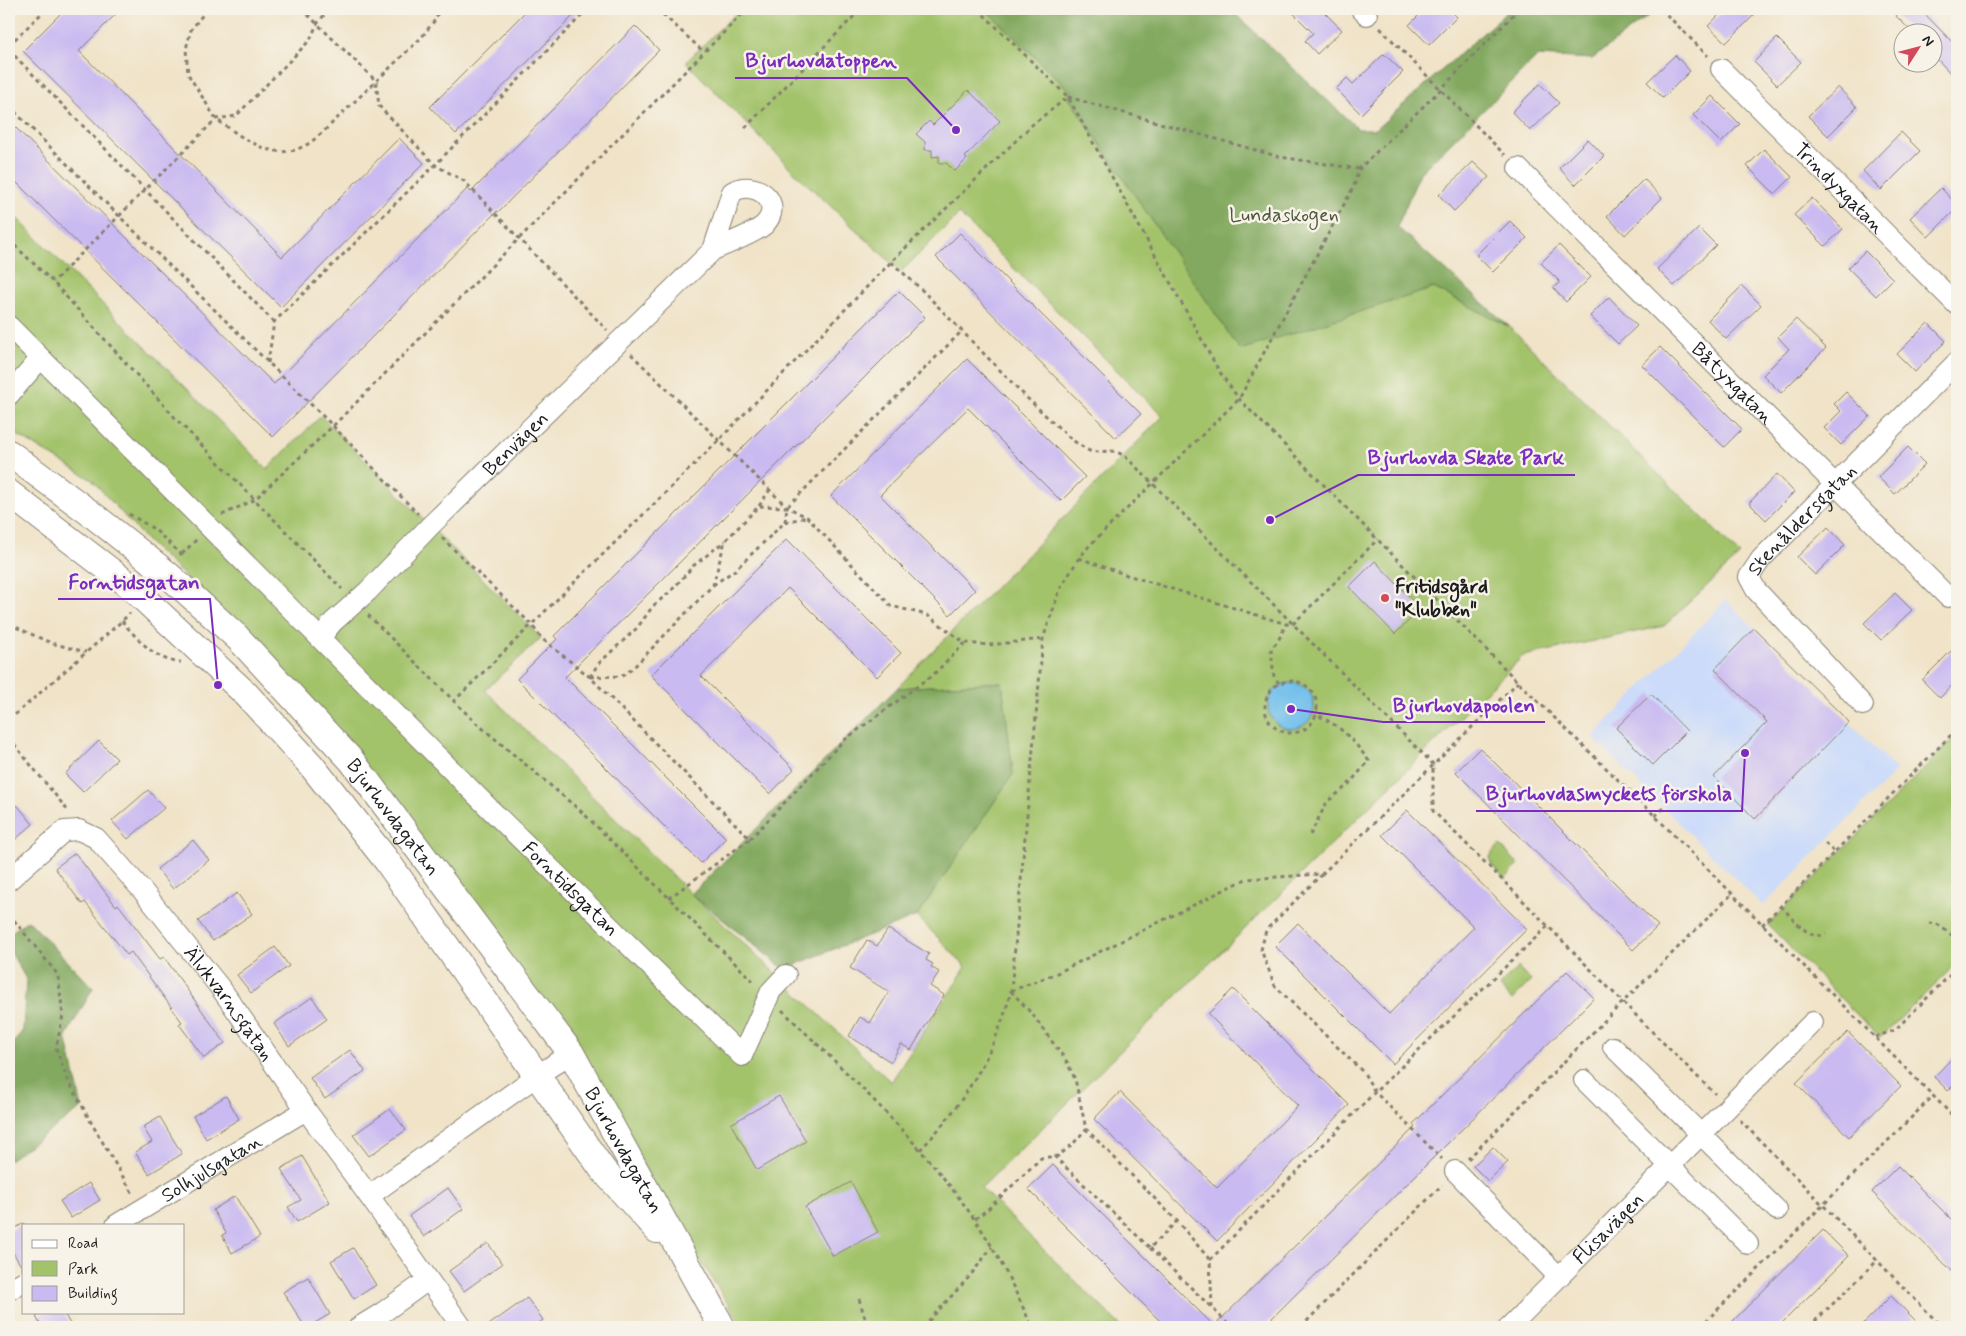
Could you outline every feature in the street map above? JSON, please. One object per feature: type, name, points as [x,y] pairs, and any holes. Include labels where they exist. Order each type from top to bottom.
[{"type":"main road","name":"Bjurhovdagatan","points":[[9,453],[94,516],[166,573],[238,638],[352,762],[572,1053],[722,1327]]},
{"type":"main road","name":"Bjurhovdagatan","points":[[9,492],[136,591],[239,688],[311,765],[387,861],[604,1170],[686,1262]]},
{"type":"street","name":"Trindyxgatan","points":[[1721,69],[1957,305]]},
{"type":"street","name":"Båtyxgatan","points":[[1518,168],[1948,597]]},
{"type":"street","name":"Benvägen","points":[[320,638],[333,622],[368,591],[430,526],[713,250]]},
{"type":"street","name":"Forntidsgatan","points":[[9,326],[491,810],[742,1056],[769,996]]},
{"type":"street","points":[[9,395],[40,359]]},
{"type":"street","name":"Stenåldersgatan","points":[[1863,705],[1756,590],[1749,577],[1761,559],[1957,362]]},
{"type":"street","points":[[9,880],[64,831],[75,830]]},
{"type":"street","name":"Älvkvarnsgatan","points":[[75,830],[96,838],[142,890],[222,990],[462,1327]]},
{"type":"street","points":[[769,996],[771,991],[786,975]]},
{"type":"street","name":"Flisavägen","points":[[1509,1327],[1813,1022]]},
{"type":"street","points":[[1613,1047],[1704,1132],[1777,1210]]},
{"type":"street","points":[[369,1196],[538,1075],[572,1053]]},
{"type":"street","points":[[1584,1080],[1748,1244]]},
{"type":"street","name":"Solhjulsgatan","points":[[118,1224],[306,1110]]},
{"type":"street","points":[[1455,1172],[1560,1277]]},
{"type":"street","points":[[359,1327],[382,1314],[428,1280]]},
{"type":"street","points":[[9,1290],[22,1282]]},
{"type":"path","points":[[9,45],[46,9]]},
{"type":"path","points":[[207,9],[191,30],[186,49],[188,74],[216,119],[243,138],[265,149],[282,152],[296,150],[310,143],[324,131],[421,38],[435,20],[439,9]]},
{"type":"path","points":[[302,9],[376,82],[379,106],[435,165],[464,181],[620,342],[769,491],[787,507],[807,517],[891,606],[927,615],[966,644],[989,645],[1043,639]]},
{"type":"path","points":[[53,282],[216,119],[236,116],[310,40],[317,24],[329,9]]},
{"type":"path","points":[[268,364],[274,322],[435,165],[588,9]]},
{"type":"path","points":[[657,9],[704,52]]},
{"type":"path","points":[[219,516],[254,500],[333,426],[748,9]]},
{"type":"path","points":[[745,128],[861,9],[904,10]]},
{"type":"path","points":[[978,9],[1068,97],[1219,371],[1239,398],[1518,682],[1655,816],[1957,1120]]},
{"type":"path","points":[[920,1150],[940,1130],[972,1084],[998,1034],[1011,991],[1043,639],[1060,589],[1079,558],[1090,545],[1239,398],[1354,186],[1359,169],[1441,90],[1520,9]]},
{"type":"path","points":[[1661,9],[1721,69]]},
{"type":"path","points":[[1364,12],[1518,168]]},
{"type":"path","points":[[9,50],[274,322]]},
{"type":"path","points":[[1068,97],[1280,157],[1359,169]]},
{"type":"path","points":[[453,702],[719,440],[891,262],[1033,124],[1068,97]]},
{"type":"path","points":[[9,106],[268,364],[333,426],[430,526],[531,624],[541,638],[590,678],[750,839]]},
{"type":"path","points":[[9,240],[53,282],[179,422],[342,588]]},
{"type":"path","points":[[891,262],[920,288],[1027,398],[1072,440],[1091,452],[1115,451],[1125,456],[1433,764],[1433,810],[1549,925],[1622,1003],[1824,1204],[1942,1327]]},
{"type":"path","points":[[785,522],[787,507],[962,331]]},
{"type":"path","points":[[590,678],[598,664],[638,628],[654,606],[671,592],[693,566],[726,541],[759,506],[769,491]]},
{"type":"path","points":[[759,506],[787,507]]},
{"type":"path","points":[[128,513],[154,529],[182,555]]},
{"type":"path","points":[[590,678],[622,676],[632,669],[713,585],[735,570],[785,522],[807,517]]},
{"type":"path","points":[[178,558],[198,538]]},
{"type":"path","points":[[1079,558],[1127,575],[1286,624],[1293,624],[1378,539]]},
{"type":"path","points":[[713,585],[726,541]]},
{"type":"path","points":[[9,720],[122,621],[134,608]]},
{"type":"path","points":[[366,613],[453,702],[583,813],[769,996],[920,1150],[975,1220],[992,1247],[1032,1327]]},
{"type":"path","points":[[122,621],[141,644],[172,662],[188,662]]},
{"type":"path","points":[[9,624],[51,644],[86,652]]},
{"type":"path","points":[[1279,683],[1274,678],[1271,650],[1286,624]]},
{"type":"path","points":[[669,898],[750,839],[843,740],[934,674],[966,644]]},
{"type":"path","points":[[1289,680],[1299,682],[1314,694],[1317,704],[1316,713],[1310,725],[1299,732],[1285,733],[1274,727],[1266,716],[1264,703],[1269,691],[1279,683],[1289,680]]},
{"type":"path","points":[[1455,1172],[1375,1092],[1364,1073],[1275,986],[1261,950],[1266,930],[1518,682]]},
{"type":"path","points":[[1310,836],[1327,802],[1348,785],[1369,761],[1353,740],[1316,713]]},
{"type":"path","points":[[1762,924],[1957,729]]},
{"type":"path","points":[[9,738],[72,816],[75,830]]},
{"type":"path","points":[[1655,816],[1664,808]]},
{"type":"path","points":[[1825,843],[1834,852]]},
{"type":"path","points":[[1011,991],[1057,973],[1246,879],[1322,874]]},
{"type":"path","points":[[1301,1327],[1732,894]]},
{"type":"path","points":[[1781,906],[1812,935],[1820,937],[1826,934]]},
{"type":"path","points":[[9,914],[58,975],[63,1015],[56,1048],[67,1078],[142,1210]]},
{"type":"path","points":[[1928,923],[1937,924],[1957,939]]},
{"type":"path","points":[[1210,1260],[1375,1092],[1549,925]]},
{"type":"path","points":[[1875,1037],[1895,1030],[1957,968]]},
{"type":"path","points":[[1011,991],[1032,1014],[1067,1062],[1075,1079],[1086,1129],[1177,1221],[1210,1260],[1212,1308]]},
{"type":"path","points":[[1700,1327],[1933,1096]]},
{"type":"path","points":[[975,1220],[1040,1158],[1058,1156],[1072,1145],[1086,1129]]},
{"type":"path","points":[[1054,1156],[1231,1327]]},
{"type":"path","points":[[1150,1248],[1177,1221]]},
{"type":"path","points":[[923,1327],[970,1276],[992,1247]]},
{"type":"path","points":[[1809,1327],[1878,1260]]},
{"type":"path","points":[[860,1299],[868,1327]]},
{"type":"shaded area","points":[[1726,600],[1897,770],[1763,906],[1592,737]]},
{"type":"green space","points":[[740,9],[985,9],[1071,92],[1240,349],[1434,288],[1510,327],[1740,555],[1664,626],[1523,656],[981,1188],[1122,1327],[743,1327],[700,1260],[574,1051],[260,645],[148,542],[92,480],[9,430],[9,210],[267,469],[321,416],[541,638],[485,690],[691,894],[891,1082],[966,967],[917,916],[1013,774],[1002,682],[897,688],[1163,416],[959,214],[901,272],[794,172],[686,62]]},
{"type":"green space","name":"Lundaskogen","points":[[985,9],[1230,9],[1358,129],[1376,129],[1510,9],[1657,9],[1592,59],[1538,56],[1420,173],[1397,227],[1510,327],[1434,288],[1240,350],[1068,97],[1071,92]]},
{"type":"green space","points":[[1002,682],[1013,774],[917,916],[784,969],[691,894],[897,688]]},
{"type":"green space","points":[[1957,735],[1957,963],[1880,1038],[1768,925]]},
{"type":"green space","points":[[1500,845],[1519,865],[1505,879],[1493,866],[1490,859],[1494,850]]},
{"type":"green space","points":[[28,920],[93,988],[66,1036],[82,1108],[9,1160],[9,1049],[23,1030],[26,979],[9,949],[9,934]]},
{"type":"green space","points":[[1518,967],[1531,981],[1512,1000],[1499,986]]},
{"type":"water","points":[[1286,683],[1296,683],[1310,693],[1314,706],[1310,719],[1304,725],[1296,729],[1286,729],[1272,719],[1268,711],[1268,701],[1278,687]]},
{"type":"building","points":[[65,9],[121,9],[79,51],[282,257],[399,138],[424,163],[281,307],[23,51]]},
{"type":"building","points":[[528,9],[580,9],[456,134],[430,107]]},
{"type":"building","points":[[1289,9],[1321,9],[1342,30],[1317,54],[1305,41],[1313,33]]},
{"type":"building","points":[[1425,9],[1449,9],[1457,17],[1429,45],[1409,25]]},
{"type":"building","points":[[1725,9],[1760,9],[1726,43],[1708,26]]},
{"type":"building","points":[[1903,9],[1920,9],[1933,22],[1902,22],[1896,16]]},
{"type":"building","points":[[635,26],[659,50],[273,437],[9,175],[9,121],[274,384],[468,188],[471,192]]},
{"type":"building","points":[[1944,34],[1957,47],[1957,80],[1944,66]]},
{"type":"building","points":[[1777,38],[1801,62],[1777,85],[1754,62]]},
{"type":"building","points":[[1384,54],[1403,72],[1361,114],[1336,89],[1347,78],[1353,84]]},
{"type":"building","points":[[1675,55],[1690,71],[1663,98],[1647,82]]},
{"type":"building","points":[[1540,84],[1559,103],[1530,131],[1512,112]]},
{"type":"building","points":[[1838,87],[1857,107],[1828,136],[1808,116]]},
{"type":"building","points":[[968,90],[1000,121],[965,157],[967,159],[955,171],[946,163],[939,163],[939,156],[932,157],[932,150],[925,150],[925,142],[916,134],[929,121],[933,125]]},
{"type":"building","points":[[1712,96],[1740,124],[1721,143],[1693,115]]},
{"type":"building","points":[[1901,132],[1920,151],[1881,190],[1863,171]]},
{"type":"building","points":[[1588,139],[1604,156],[1575,185],[1559,168]]},
{"type":"building","points":[[1764,149],[1792,177],[1775,194],[1747,166]]},
{"type":"building","points":[[1473,162],[1489,177],[1454,211],[1439,195]]},
{"type":"building","points":[[1644,179],[1662,198],[1625,235],[1607,216]]},
{"type":"building","points":[[1941,188],[1957,205],[1957,208],[1928,237],[1910,218]]},
{"type":"building","points":[[1812,198],[1843,229],[1825,246],[1794,215]]},
{"type":"building","points":[[1510,221],[1527,238],[1493,272],[1476,255]]},
{"type":"building","points":[[1699,228],[1716,245],[1674,286],[1657,269]]},
{"type":"building","points":[[960,233],[1141,414],[1116,438],[936,257]]},
{"type":"building","points":[[1559,245],[1591,277],[1566,302],[1553,288],[1560,282],[1541,263]]},
{"type":"building","points":[[1865,251],[1893,279],[1876,296],[1848,268]]},
{"type":"building","points":[[1742,286],[1761,305],[1726,339],[1708,320]]},
{"type":"building","points":[[899,291],[925,317],[565,677],[726,838],[701,863],[517,679],[557,639],[554,636]]},
{"type":"building","points":[[1609,297],[1637,326],[1618,344],[1590,316]]},
{"type":"building","points":[[1796,319],[1826,348],[1781,393],[1763,375],[1789,349],[1778,337]]},
{"type":"building","points":[[1928,323],[1946,341],[1915,372],[1897,354]]},
{"type":"building","points":[[1660,347],[1742,429],[1724,447],[1642,365]]},
{"type":"building","points":[[967,359],[1085,477],[1061,501],[968,408],[880,495],[975,590],[950,615],[831,496]]},
{"type":"building","points":[[1846,392],[1870,416],[1841,445],[1824,428],[1841,411],[1834,404]]},
{"type":"building","points":[[1908,447],[1925,464],[1895,494],[1878,477]]},
{"type":"building","points":[[1777,474],[1794,492],[1766,520],[1749,503]]},
{"type":"building","points":[[1828,527],[1845,545],[1815,575],[1797,557]]},
{"type":"building","points":[[787,539],[901,653],[877,677],[788,588],[701,676],[794,769],[770,794],[651,675]]},
{"type":"building","name":"Fritidsgård \"Klubben\"","points":[[1375,561],[1421,609],[1395,634],[1349,587]]},
{"type":"building","points":[[1895,593],[1912,610],[1881,640],[1864,623]]},
{"type":"building","points":[[1754,628],[1849,722],[1755,819],[1714,777],[1767,722],[1715,669]]},
{"type":"building","points":[[1957,645],[1957,680],[1940,698],[1922,680]]},
{"type":"building","points":[[1651,694],[1687,731],[1653,765],[1616,728]]},
{"type":"building","points":[[99,741],[117,759],[83,792],[65,774]]},
{"type":"building","points":[[1480,748],[1658,926],[1633,950],[1456,772]]},
{"type":"building","points":[[148,790],[164,808],[128,839],[112,821]]},
{"type":"building","points":[[17,805],[33,824],[9,845],[9,812]]},
{"type":"building","points":[[1407,810],[1527,929],[1393,1064],[1275,946],[1298,923],[1389,1014],[1474,927],[1382,835]]},
{"type":"building","points":[[193,840],[209,860],[173,889],[157,869]]},
{"type":"building","points":[[75,853],[116,906],[118,904],[160,959],[164,957],[225,1043],[204,1058],[179,1024],[182,1022],[131,952],[127,955],[85,902],[82,904],[55,868]]},
{"type":"building","points":[[237,893],[252,914],[213,941],[198,921]]},
{"type":"building","points":[[888,929],[929,954],[926,960],[933,964],[931,967],[939,972],[930,986],[944,995],[911,1050],[901,1044],[891,1062],[849,1036],[860,1017],[870,1023],[889,992],[850,968],[867,940],[877,946]]},
{"type":"building","points":[[275,947],[289,966],[251,993],[237,975]]},
{"type":"building","points":[[1567,971],[1594,998],[1263,1327],[1166,1327],[1028,1189],[1053,1165],[1214,1326],[1415,1127],[1413,1124]]},
{"type":"building","points":[[1233,989],[1349,1105],[1217,1241],[1094,1119],[1120,1092],[1217,1188],[1298,1106],[1208,1014]]},
{"type":"building","points":[[312,997],[327,1019],[289,1046],[274,1024]]},
{"type":"building","points":[[1848,1032],[1901,1086],[1849,1137],[1796,1083]]},
{"type":"building","points":[[350,1050],[365,1071],[325,1099],[310,1078]]},
{"type":"building","points":[[1957,1053],[1957,1081],[1948,1091],[1934,1077]]},
{"type":"building","points":[[226,1096],[239,1119],[206,1139],[193,1116]]},
{"type":"building","points":[[779,1096],[806,1141],[757,1170],[731,1124]]},
{"type":"building","points":[[390,1109],[406,1130],[369,1156],[353,1135]]},
{"type":"building","points":[[160,1117],[182,1154],[149,1174],[135,1152],[152,1142],[143,1127]]},
{"type":"building","points":[[1493,1147],[1508,1162],[1488,1181],[1473,1166]]},
{"type":"building","points":[[302,1156],[330,1202],[297,1222],[288,1207],[301,1200],[281,1169]]},
{"type":"building","points":[[1898,1166],[1957,1225],[1957,1276],[1872,1192]]},
{"type":"building","points":[[851,1182],[878,1232],[833,1256],[805,1207]]},
{"type":"building","points":[[89,1183],[100,1200],[71,1218],[60,1201]]},
{"type":"building","points":[[448,1188],[463,1209],[424,1237],[409,1216]]},
{"type":"building","points":[[235,1196],[260,1237],[232,1253],[222,1235],[226,1233],[213,1210]]},
{"type":"building","points":[[22,1224],[22,1267],[9,1246],[9,1232]]},
{"type":"building","points":[[1823,1230],[1849,1256],[1778,1327],[1727,1327]]},
{"type":"building","points":[[488,1243],[502,1264],[464,1291],[449,1271]]},
{"type":"building","points":[[353,1248],[376,1285],[354,1299],[331,1261]]},
{"type":"building","points":[[308,1277],[330,1314],[305,1327],[283,1292]]},
{"type":"building","points":[[1891,1296],[1922,1327],[1860,1327]]},
{"type":"building","points":[[527,1298],[543,1320],[533,1327],[486,1327]]},
{"type":"building","points":[[41,1314],[64,1314],[72,1327],[42,1327],[36,1317]]},
{"type":"place","name":"Bjurhovdatoppen","points":[[956,130]]},
{"type":"place","name":"Bjurhovda Skate Park","points":[[1270,520]]},
{"type":"place","name":"Fritidsgård \"Klubben\"","points":[[1385,598]]},
{"type":"place","name":"Forntidsgatan","points":[[218,685]]},
{"type":"place","name":"Bjurhovdapoolen","points":[[1291,709]]},
{"type":"place","name":"Bjurhovdasmyckets förskola","points":[[1745,753]]}]
